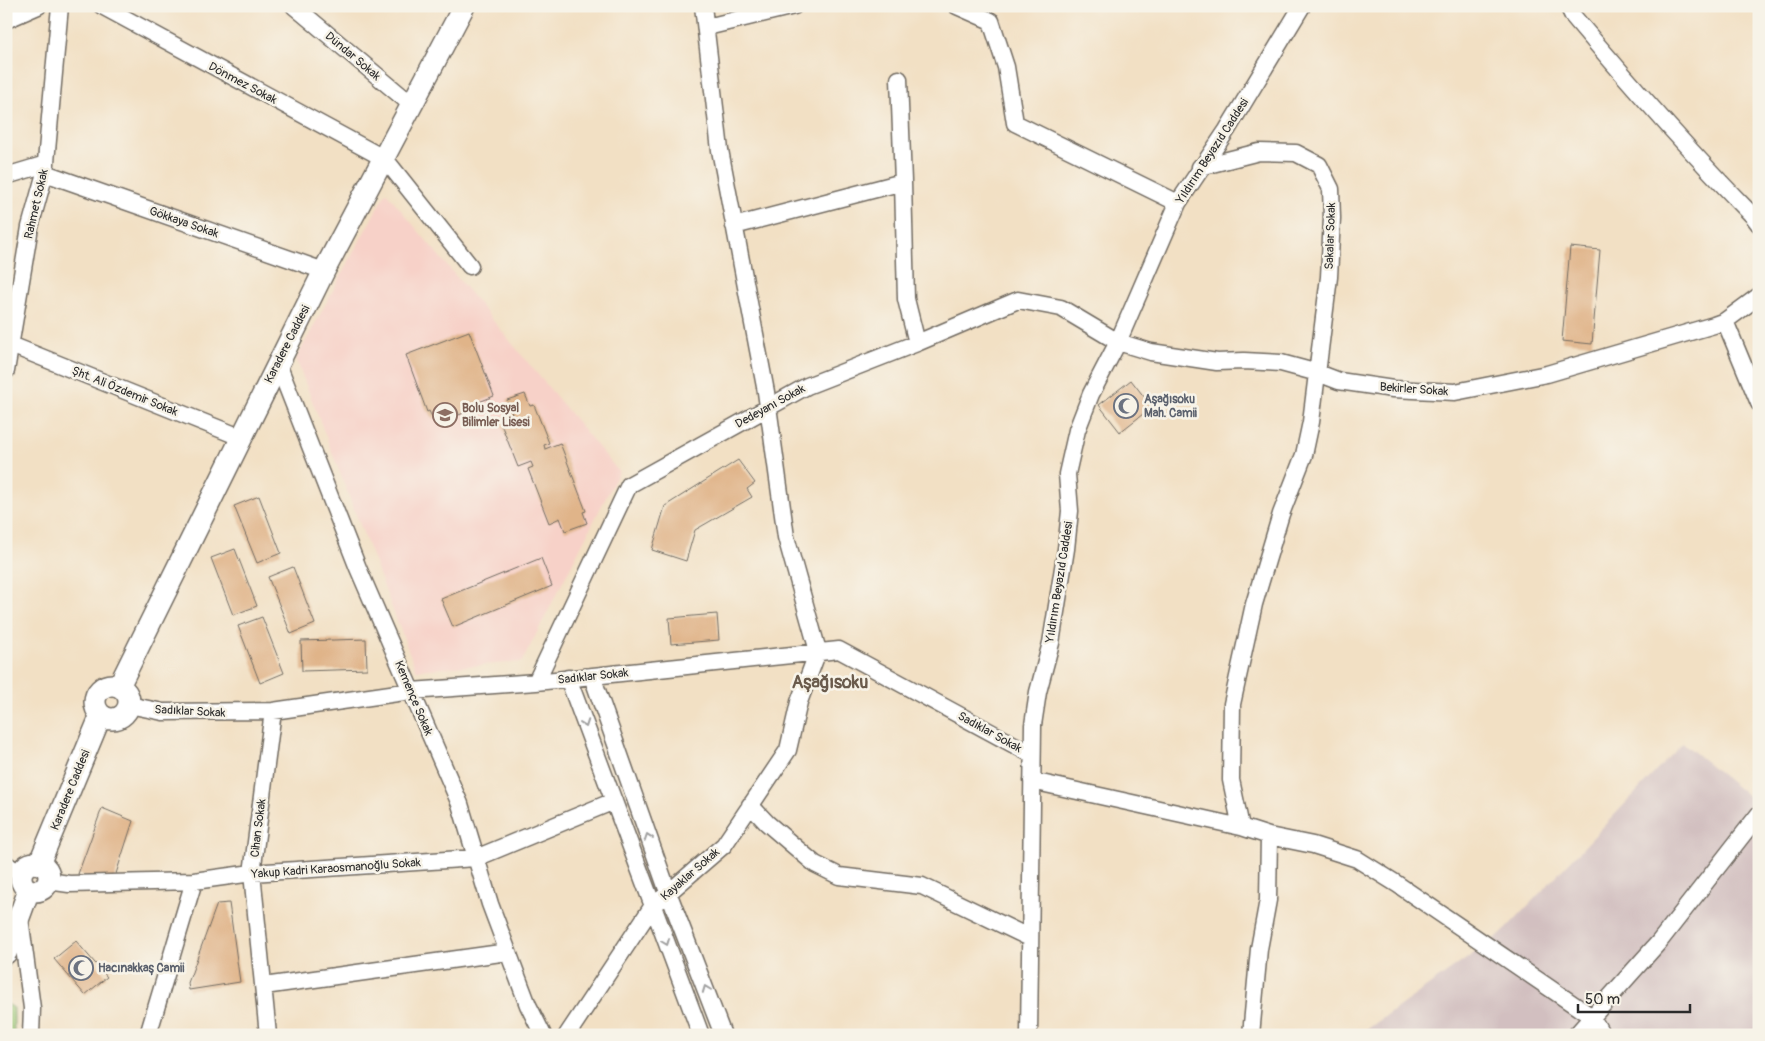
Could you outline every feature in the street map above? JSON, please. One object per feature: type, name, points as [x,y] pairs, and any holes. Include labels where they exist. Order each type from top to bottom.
[{"type":"main road","name":"Karadere Caddesi","points":[[119,686],[240,437],[324,271],[385,159],[464,6]]},
{"type":"main road","points":[[107,685],[119,686],[128,694],[129,705],[123,715],[112,720],[101,716],[94,705],[97,693],[107,685]]},
{"type":"main road","name":"Karadere Caddesi","points":[[6,953],[20,917],[29,875],[101,716]]},
{"type":"street","points":[[6,20],[38,6]]},
{"type":"street","name":"Rahmet Sokak","points":[[6,372],[30,227],[45,168],[60,6]]},
{"type":"street","name":"Dönmez Sokak","points":[[102,6],[385,159]]},
{"type":"street","name":"Dündar Sokak","points":[[294,6],[412,105]]},
{"type":"street","points":[[704,6],[720,150],[768,407],[786,537],[818,651]]},
{"type":"street","points":[[707,27],[794,6]]},
{"type":"street","points":[[957,6],[991,21],[1006,67],[1015,123],[1178,203]]},
{"type":"street","name":"Yıldırım Beyazıd Caddesi","points":[[1029,1035],[1031,754],[1038,692],[1051,643],[1066,549],[1070,510],[1068,474],[1077,430],[1091,394],[1118,342],[1178,203],[1226,130],[1302,6]]},
{"type":"street","points":[[1568,6],[1572,16],[1702,165],[1759,224]]},
{"type":"street","points":[[899,79],[906,299],[917,343]]},
{"type":"street","name":"Sakalar Sokak","points":[[1200,167],[1259,152],[1296,153],[1319,165],[1331,189],[1332,218],[1318,373],[1304,455],[1281,514],[1254,604],[1232,704],[1231,780],[1241,827]]},
{"type":"street","points":[[385,159],[470,266]]},
{"type":"street","points":[[6,176],[45,168]]},
{"type":"street","name":"Gökkaya Sokak","points":[[45,168],[324,271]]},
{"type":"street","points":[[734,226],[903,182]]},
{"type":"street","name":"Bekirler Sokak","points":[[1118,342],[1152,352],[1217,362],[1244,360],[1281,363],[1339,381],[1384,388],[1455,392],[1546,374],[1725,321],[1759,296]]},
{"type":"street","name":"Dedeyanı Sokak","points":[[536,682],[629,485],[807,386],[917,343],[1018,300],[1061,308],[1118,342]]},
{"type":"street","points":[[1725,321],[1759,403]]},
{"type":"street","name":"Şht. Ali Özdemir Sokak","points":[[11,345],[240,437]]},
{"type":"street","name":"Kemençe Sokak","points":[[278,364],[358,568],[460,804],[508,952],[528,1005],[543,1035]]},
{"type":"street","name":"Sadıklar Sokak","points":[[129,705],[163,712],[273,711],[411,690],[536,682],[839,650],[1031,754]]},
{"type":"street","name":"Kayaklar Sokak","points":[[567,1035],[652,907],[724,845],[788,750],[799,702],[818,651]]},
{"type":"street","points":[[592,676],[668,892],[723,1035]]},
{"type":"street","points":[[568,678],[700,1035]]},
{"type":"street","name":"Cihan Sokak","points":[[268,1035],[252,873],[273,711]]},
{"type":"street","points":[[1032,781],[1241,827],[1269,836],[1313,845],[1357,859],[1592,1017],[1602,1035]]},
{"type":"street","name":"Yakup Kadri Karaosmanoğlu Sokak","points":[[29,875],[69,884],[194,881],[252,873],[476,858],[614,801]]},
{"type":"street","points":[[750,805],[767,823],[815,864],[839,876],[922,886],[1030,938]]},
{"type":"street","points":[[1576,1035],[1659,942],[1759,814]]},
{"type":"street","points":[[1251,1035],[1259,949],[1268,900],[1269,836]]},
{"type":"street","points":[[148,1035],[194,881]]},
{"type":"street","points":[[20,917],[32,1008],[31,1035]]},
{"type":"street","points":[[264,986],[508,952]]},
{"type":"shaded area","name":"Bolu Sosyal Bilimler Lisesi","points":[[386,192],[619,472],[522,662],[416,670],[296,359]]},
{"type":"shaded area","points":[[1683,743],[1748,796],[1759,788],[1759,1035],[1359,1035],[1500,935]]},
{"type":"green space","points":[[6,1003],[14,1008],[14,1035],[6,1035]]},
{"type":"building","points":[[1570,247],[1600,250],[1592,344],[1562,341]]},
{"type":"building","points":[[469,331],[494,396],[469,406],[470,410],[459,415],[457,410],[433,419],[429,411],[427,412],[406,355]]},
{"type":"building","name":"Aşağısoku Mah. Camii","points":[[1131,380],[1152,407],[1120,432],[1099,405]]},
{"type":"building","points":[[525,394],[530,406],[534,405],[549,443],[544,445],[545,449],[560,443],[586,511],[583,512],[587,523],[565,531],[560,518],[549,523],[528,469],[533,467],[531,462],[518,467],[499,419],[512,414],[507,400]]},
{"type":"building","points":[[738,460],[755,483],[747,489],[752,497],[695,530],[686,561],[652,550],[665,506]]},
{"type":"building","points":[[259,496],[281,553],[257,563],[234,506]]},
{"type":"building","points":[[235,549],[257,606],[233,615],[211,558]]},
{"type":"building","points":[[541,558],[552,586],[453,627],[441,599]]},
{"type":"building","points":[[293,567],[315,624],[291,634],[268,577]]},
{"type":"building","points":[[717,614],[719,640],[671,644],[669,618]]},
{"type":"building","points":[[262,617],[284,673],[260,683],[238,626]]},
{"type":"building","points":[[366,639],[367,669],[302,671],[301,641]]},
{"type":"building","points":[[102,808],[133,821],[114,880],[93,879],[78,874]]},
{"type":"building","points":[[229,903],[240,982],[189,990],[188,983],[217,904]]},
{"type":"building","name":"Hacınakkaş Camii","points":[[76,941],[107,977],[85,995],[54,959]]},
{"type":"place","name":"Aşağısoku Mah. Camii","points":[[1126,406]]},
{"type":"place","name":"Bolu Sosyal Bilimler Lisesi","points":[[445,415]]},
{"type":"place","name":"Hacınakkaş Camii","points":[[81,968]]},
{"type":"district","name":"Aşağısoku","points":[[830,682]]}]
